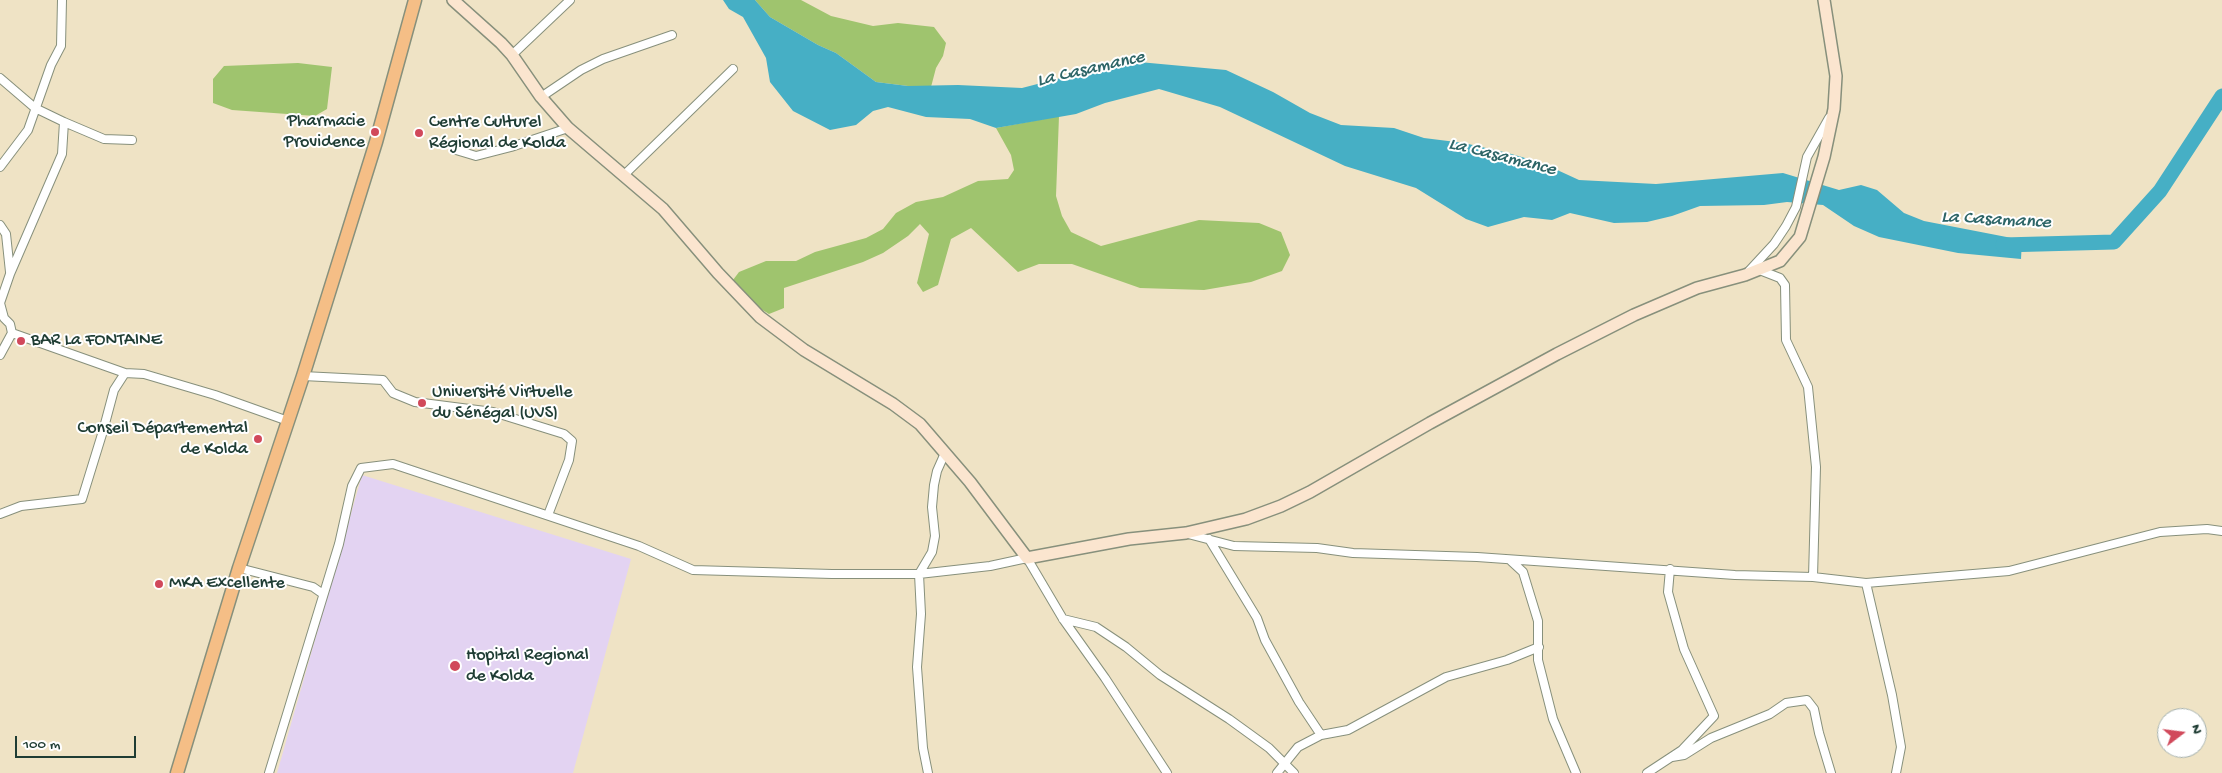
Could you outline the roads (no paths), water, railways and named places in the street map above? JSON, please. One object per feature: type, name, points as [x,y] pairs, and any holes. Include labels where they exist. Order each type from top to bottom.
[{"type":"main road","points":[[177,773],[240,568],[303,376],[376,142],[415,0]]},
{"type":"street","points":[[0,167],[28,130],[34,108],[51,65],[61,46],[62,0]]},
{"type":"street","points":[[453,0],[477,19],[512,55],[541,98],[568,128],[664,209],[718,273],[760,317],[816,358],[908,414],[945,453],[970,482],[1027,558],[1063,619],[1167,773]]},
{"type":"street","points":[[512,55],[570,0]]},
{"type":"street","points":[[269,773],[339,544],[352,486],[361,468],[393,464],[639,546],[693,570],[832,574],[919,574],[990,566],[1129,539],[1186,533],[1246,519],[1281,506],[1310,492],[1548,358],[1634,314],[1697,288],[1780,261],[1800,237],[1821,164],[1834,109],[1836,76],[1824,0]]},
{"type":"street","points":[[541,98],[580,70],[603,59],[672,35]]},
{"type":"street","points":[[624,175],[733,69]]},
{"type":"street","points":[[0,78],[34,108],[104,139],[132,140]]},
{"type":"street","points":[[1752,270],[1774,244],[1796,207],[1807,158],[1834,109]]},
{"type":"street","points":[[1,350],[12,333],[10,324],[4,318],[0,303],[10,274],[62,154],[64,122]]},
{"type":"street","points":[[456,150],[476,156],[511,147],[568,128]]},
{"type":"street","points":[[0,225],[6,234],[10,274]]},
{"type":"street","points":[[1752,270],[1780,278],[1785,285],[1786,340],[1808,387],[1816,467],[1812,577]]},
{"type":"street","points":[[12,333],[125,373],[144,374],[215,395],[288,421]]},
{"type":"street","points":[[0,514],[21,506],[82,499],[114,390],[125,373]]},
{"type":"street","points":[[303,376],[383,380],[393,393],[415,402],[492,412],[564,434],[572,441],[548,515]]},
{"type":"street","points":[[928,773],[923,748],[917,667],[921,614],[919,574],[932,552],[936,536],[932,507],[934,485],[937,471],[945,453]]},
{"type":"street","points":[[1186,533],[1234,546],[1317,548],[1353,553],[1670,569],[1735,575],[1812,577],[1866,583],[2009,571],[2160,532],[2207,529],[2222,531]]},
{"type":"street","points":[[1209,539],[1257,618],[1265,640],[1299,702],[1321,735]]},
{"type":"street","points":[[1510,560],[1524,572],[1538,621],[1538,660],[1553,719],[1576,773]]},
{"type":"street","points":[[240,568],[313,587],[323,594]]},
{"type":"street","points":[[1647,773],[1682,750],[1714,716],[1684,649],[1668,592],[1670,569]]},
{"type":"street","points":[[1866,583],[1892,695],[1900,747],[1896,773]]},
{"type":"street","points":[[1063,619],[1096,626],[1160,675],[1269,748],[1294,773]]},
{"type":"street","points":[[1277,773],[1298,747],[1321,735],[1348,730],[1446,677],[1491,665],[1539,647]]},
{"type":"street","points":[[1670,758],[1684,755],[1712,738],[1770,714],[1786,703],[1807,700],[1814,709],[1818,733],[1831,773]]},
{"type":"water","points":[[723,0],[755,0],[770,17],[818,45],[836,53],[876,82],[908,86],[958,85],[1022,88],[1103,67],[1139,62],[1226,70],[1273,92],[1310,113],[1341,125],[1394,128],[1424,138],[1464,143],[1508,153],[1542,163],[1579,180],[1656,184],[1783,173],[1839,190],[1861,185],[1877,190],[1904,213],[1924,221],[2022,240],[2021,259],[1958,253],[1879,237],[1854,226],[1823,205],[1787,202],[1764,205],[1700,206],[1647,222],[1614,223],[1570,213],[1552,220],[1524,217],[1488,227],[1466,219],[1416,188],[1345,166],[1220,107],[1159,89],[1105,103],[1076,114],[996,128],[970,119],[926,117],[888,107],[873,111],[856,125],[830,130],[793,111],[770,82],[766,58],[743,17],[729,9]]},
{"type":"waterway","name":"La Casamance","points":[[2003,245],[2114,242],[2160,191],[2222,96]]},
{"type":"place","name":"Pharmacie Providence","points":[[375,132]]},
{"type":"place","name":"Centre Culturel Régional de Kolda","points":[[419,133]]},
{"type":"place","name":"BAR La FONTAINE","points":[[21,341]]},
{"type":"place","name":"Université Virtuelle du Sénégal (UVS)","points":[[422,403]]},
{"type":"place","name":"Conseil Départemental de Kolda","points":[[258,439]]},
{"type":"place","name":"MKA Excellente","points":[[159,584]]},
{"type":"place","name":"Hopital Regional de Kolda","points":[[455,666]]}]
